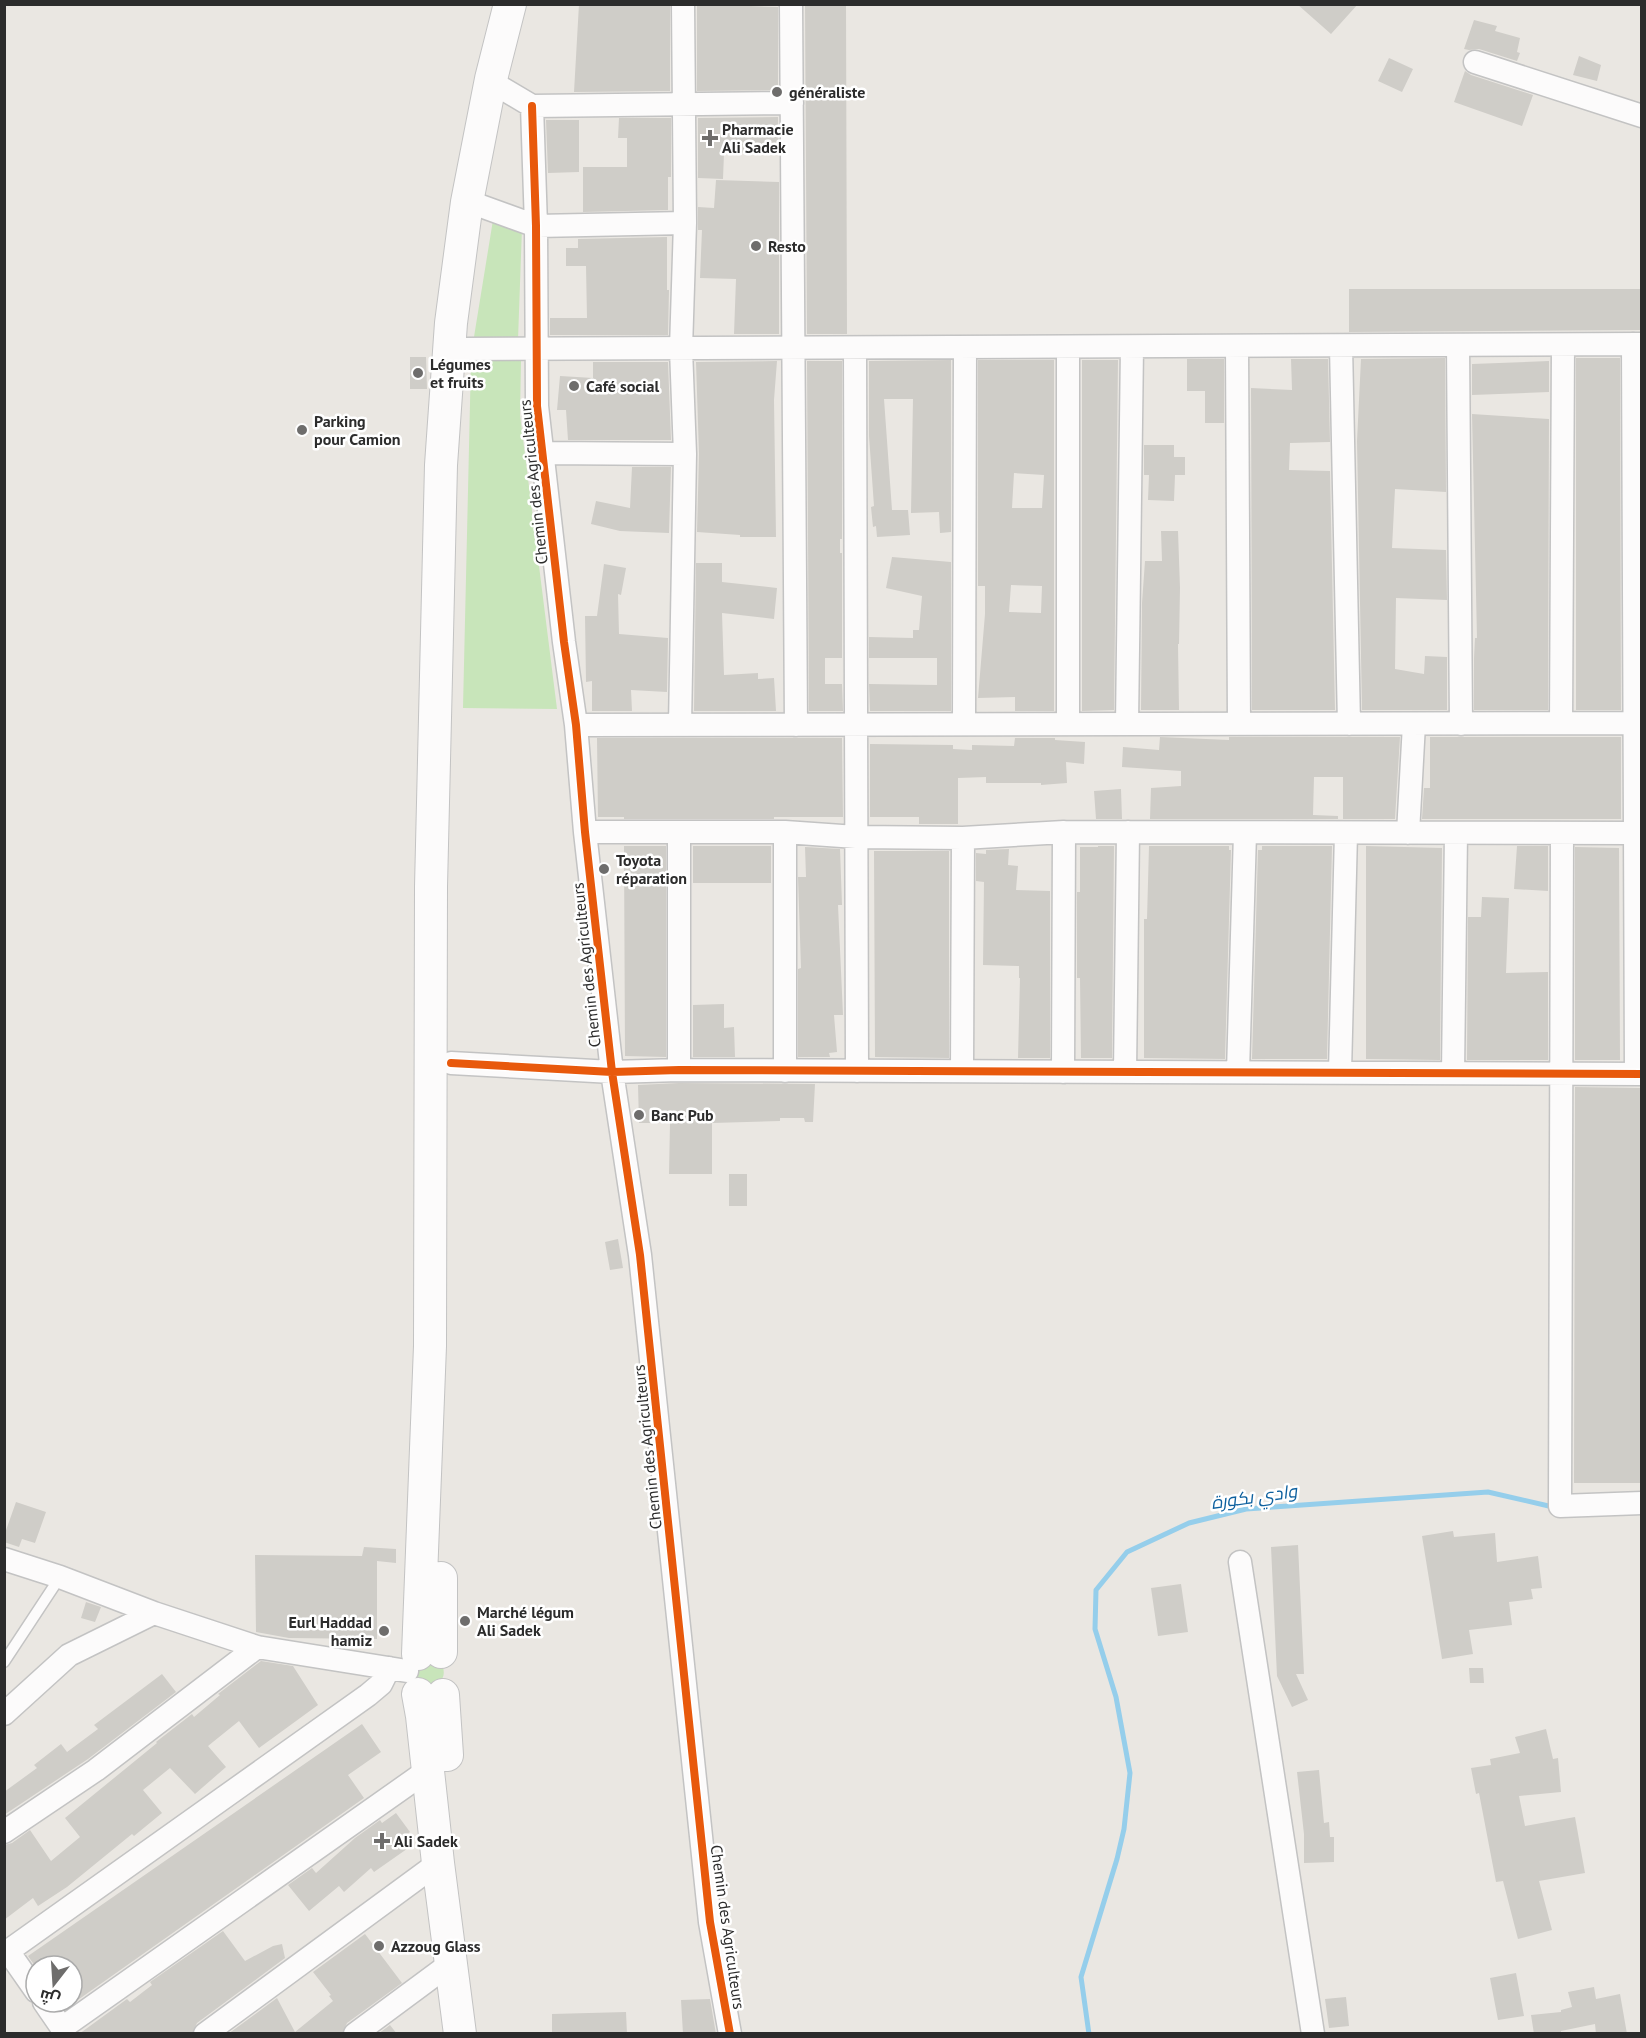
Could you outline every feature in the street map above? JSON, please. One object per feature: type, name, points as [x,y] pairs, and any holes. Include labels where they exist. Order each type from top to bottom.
[{"type":"main road","points":[[478,2034],[419,1673],[442,1636],[440,1605],[448,1358],[460,317],[467,202],[491,79],[510,4]]},
{"type":"main road","points":[[460,2034],[438,1863],[419,1673],[430,1346],[431,887],[441,465],[477,206],[500,87],[523,4]]},
{"type":"street","points":[[680,725],[684,454],[681,349],[685,223],[683,4]]},
{"type":"street","points":[[792,4],[796,724]]},
{"type":"street","points":[[1475,62],[1641,116]]},
{"type":"street","points":[[500,87],[532,105],[792,103]]},
{"type":"street","name":"Chemin des Agriculteurs","points":[[532,105],[536,226],[537,406],[564,642],[576,725],[585,832],[612,1072],[640,1255],[710,1922],[729,2034]]},
{"type":"street","points":[[477,206],[536,226],[685,223]]},
{"type":"street","points":[[451,1063],[612,1072],[679,1070],[1639,1074],[1635,833],[1638,723],[1637,344],[537,349],[460,317]]},
{"type":"street","points":[[1458,345],[1461,724]]},
{"type":"street","points":[[1561,723],[1563,345]]},
{"type":"street","points":[[1237,346],[1239,724]]},
{"type":"street","points":[[1341,346],[1349,724]]},
{"type":"street","points":[[964,724],[965,347]]},
{"type":"street","points":[[1068,347],[1068,724]]},
{"type":"street","points":[[1127,724],[1132,347]]},
{"type":"street","points":[[855,348],[857,1071]]},
{"type":"street","points":[[542,453],[684,454]]},
{"type":"street","points":[[576,725],[1638,723]]},
{"type":"street","points":[[1408,833],[1414,724]]},
{"type":"street","points":[[585,832],[785,832],[856,837],[963,838],[1064,832],[1635,833]]},
{"type":"street","points":[[679,832],[679,1070]]},
{"type":"street","points":[[785,832],[785,1071]]},
{"type":"street","points":[[1063,1072],[1064,832]]},
{"type":"street","points":[[1125,1072],[1128,832]]},
{"type":"street","points":[[1238,1072],[1245,833]]},
{"type":"street","points":[[1340,1072],[1346,833]]},
{"type":"street","points":[[1453,1073],[1456,833]]},
{"type":"street","points":[[1562,833],[1560,1506],[1641,1503]]},
{"type":"street","points":[[962,1071],[963,838]]},
{"type":"street","points":[[4,1559],[257,1647],[419,1673]]},
{"type":"street","points":[[1240,1562],[1313,2034]]},
{"type":"street","points":[[4,1714],[69,1655],[154,1613]]},
{"type":"street","points":[[4,1832],[96,1770],[257,1647]]},
{"type":"street","points":[[24,1975],[6,1952],[381,1684],[419,1673]]},
{"type":"street","points":[[52,2014],[64,2031],[428,1770]]},
{"type":"street","points":[[205,2034],[438,1863]]},
{"type":"street","points":[[355,2034],[451,1963]]},
{"type":"lane","points":[[4,1662],[60,1577]]},
{"type":"green space","points":[[493,220],[522,228],[518,340],[473,343]]},
{"type":"green space","points":[[471,360],[521,361],[520,415],[557,709],[463,708]]},
{"type":"green space","points":[[422,1657],[443,1667],[444,1675],[441,1680],[430,1688],[413,1679]]},
{"type":"building","points":[[579,4],[670,4],[670,91],[574,92]]},
{"type":"building","points":[[697,4],[778,7],[778,90],[697,91]]},
{"type":"building","points":[[805,4],[846,4],[847,334],[807,334]]},
{"type":"building","points":[[1297,4],[1358,4],[1331,34]]},
{"type":"building","points":[[1474,20],[1497,26],[1495,31],[1520,38],[1517,52],[1520,53],[1517,61],[1479,49],[1464,49]]},
{"type":"building","points":[[1579,56],[1601,65],[1597,81],[1573,75]]},
{"type":"building","points":[[1389,58],[1413,69],[1402,92],[1378,81]]},
{"type":"building","points":[[1465,71],[1533,95],[1522,126],[1454,102]]},
{"type":"building","points":[[778,117],[779,153],[724,153],[723,179],[698,178],[698,118]]},
{"type":"building","points":[[619,118],[671,118],[671,177],[668,177],[668,210],[583,212],[583,167],[627,167],[627,138],[618,138]]},
{"type":"building","points":[[546,120],[579,120],[579,172],[548,173]]},
{"type":"building","points":[[716,180],[779,182],[779,334],[734,334],[736,279],[700,278],[702,230],[698,230],[698,207],[714,208]]},
{"type":"building","points":[[667,237],[668,335],[550,335],[550,318],[587,318],[586,266],[566,266],[566,248],[578,248],[578,239]]},
{"type":"building","points":[[1349,289],[1641,289],[1641,330],[1349,332]]},
{"type":"building","name":"Légumes et fruits","points":[[410,357],[426,357],[427,389],[410,389]]},
{"type":"building","points":[[1445,358],[1446,492],[1395,489],[1392,548],[1446,550],[1447,600],[1396,598],[1395,669],[1424,674],[1425,656],[1447,657],[1447,710],[1362,710],[1357,441],[1361,359]]},
{"type":"building","points":[[1576,358],[1620,358],[1621,710],[1576,710]]},
{"type":"building","points":[[1187,359],[1224,359],[1224,423],[1205,423],[1205,391],[1187,391]]},
{"type":"building","points":[[1291,359],[1328,359],[1330,442],[1290,443],[1289,470],[1330,471],[1335,710],[1252,710],[1251,388],[1292,390]]},
{"type":"building","points":[[951,360],[951,532],[940,533],[939,512],[911,513],[913,399],[884,399],[892,510],[908,510],[910,535],[877,537],[876,526],[873,527],[871,507],[874,506],[869,436],[869,361]]},
{"type":"building","points":[[978,360],[1054,360],[1054,711],[1015,711],[1015,697],[978,698],[985,586],[978,586]],"holes":[[[1014,473],[1044,475],[1042,508],[1012,508]],[[1011,585],[1042,586],[1041,613],[1009,612]]]},
{"type":"building","points":[[1082,360],[1118,360],[1114,710],[1082,711]]},
{"type":"building","points":[[777,361],[774,400],[776,537],[740,537],[740,535],[697,532],[699,454],[696,362]]},
{"type":"building","points":[[807,361],[842,361],[842,539],[840,539],[840,553],[842,553],[842,658],[825,658],[825,684],[842,684],[843,711],[809,711]]},
{"type":"building","points":[[1549,361],[1549,392],[1472,395],[1472,364]]},
{"type":"building","points":[[593,362],[668,362],[671,440],[568,440],[566,410],[557,410],[560,376],[593,378]]},
{"type":"building","points":[[1472,414],[1549,419],[1548,710],[1474,710],[1474,658],[1475,638],[1477,638]]},
{"type":"building","points":[[1144,445],[1174,445],[1174,457],[1185,457],[1185,475],[1175,475],[1174,501],[1148,500],[1149,475],[1144,475]]},
{"type":"building","points":[[632,467],[671,467],[669,533],[620,531],[591,524],[596,501],[630,508]]},
{"type":"building","points":[[1161,531],[1178,531],[1179,710],[1141,710],[1142,603],[1145,561],[1162,561]]},
{"type":"building","points":[[892,557],[951,562],[951,711],[870,711],[869,684],[937,685],[937,658],[869,658],[869,637],[913,638],[913,630],[919,630],[922,596],[886,588]]},
{"type":"building","points":[[696,563],[722,563],[722,582],[777,588],[774,619],[722,613],[724,675],[758,673],[758,679],[774,678],[776,711],[694,711]]},
{"type":"building","points":[[604,564],[626,568],[621,595],[618,594],[619,634],[668,638],[667,692],[631,690],[632,711],[592,711],[592,681],[586,682],[585,616],[597,616]]},
{"type":"building","points":[[1160,737],[1229,740],[1229,737],[1400,737],[1395,819],[1343,819],[1343,777],[1314,777],[1313,815],[1338,816],[1338,819],[1150,819],[1151,788],[1181,786],[1181,771],[1122,767],[1123,747],[1159,750]]},
{"type":"building","points":[[1430,737],[1621,737],[1621,819],[1422,819],[1424,788],[1430,788]]},
{"type":"building","points":[[597,738],[842,738],[843,817],[624,819],[624,817],[598,817]]},
{"type":"building","points":[[1015,738],[1055,738],[1055,740],[1085,742],[1084,764],[1066,762],[1067,783],[1041,785],[1041,783],[986,783],[986,777],[958,778],[958,824],[919,824],[919,817],[870,817],[870,744],[953,745],[953,749],[972,750],[972,745],[1014,746]]},
{"type":"building","points":[[1121,789],[1122,819],[1096,819],[1094,791]]},
{"type":"building","points":[[624,846],[666,846],[666,1057],[625,1056]]},
{"type":"building","points":[[693,846],[771,846],[771,883],[693,883]]},
{"type":"building","points":[[1114,846],[1112,1058],[1081,1058],[1080,978],[1077,978],[1077,892],[1080,892],[1080,847]]},
{"type":"building","points":[[1149,846],[1229,846],[1231,850],[1225,1059],[1144,1058],[1144,919],[1147,919]]},
{"type":"building","points":[[1262,846],[1332,846],[1327,1059],[1252,1059],[1258,850],[1262,850]]},
{"type":"building","points":[[1366,846],[1442,848],[1440,1060],[1366,1059]]},
{"type":"building","points":[[1517,846],[1548,846],[1548,891],[1514,889]]},
{"type":"building","points":[[805,847],[840,849],[842,905],[838,905],[843,1015],[834,1015],[837,1052],[829,1053],[830,1057],[798,1057],[798,969],[801,968],[798,877],[806,877]]},
{"type":"building","points":[[1575,847],[1619,848],[1620,1060],[1575,1060]]},
{"type":"building","points":[[1009,849],[1008,865],[1018,866],[1016,890],[1050,891],[1050,1058],[1018,1058],[1019,966],[983,965],[984,882],[976,881],[976,853],[986,854],[986,850]]},
{"type":"building","points":[[874,851],[949,851],[949,1058],[875,1057]]},
{"type":"building","points":[[1482,897],[1509,898],[1506,973],[1548,972],[1548,1060],[1467,1060],[1468,917],[1481,917]]},
{"type":"building","points":[[724,1004],[724,1028],[734,1027],[735,1057],[693,1057],[693,1005]]},
{"type":"building","points":[[815,1084],[813,1122],[805,1122],[804,1118],[780,1118],[780,1121],[712,1123],[712,1174],[669,1174],[670,1123],[639,1123],[638,1085]]},
{"type":"building","points":[[1575,1087],[1641,1088],[1641,1483],[1574,1483]]},
{"type":"building","points":[[729,1174],[747,1174],[747,1206],[729,1206]]},
{"type":"building","points":[[618,1239],[623,1268],[610,1270],[605,1242]]},
{"type":"building","points":[[16,1502],[46,1512],[35,1543],[22,1539],[19,1547],[4,1542]]},
{"type":"building","points":[[1453,1531],[1454,1537],[1495,1533],[1497,1562],[1538,1556],[1542,1588],[1531,1589],[1533,1599],[1509,1602],[1512,1625],[1469,1630],[1473,1654],[1442,1659],[1422,1536]]},
{"type":"building","points":[[1298,1545],[1304,1674],[1296,1674],[1308,1700],[1292,1707],[1277,1676],[1271,1547]]},
{"type":"building","points":[[364,1547],[396,1549],[396,1563],[377,1561],[377,1639],[289,1638],[256,1632],[255,1555],[362,1556]]},
{"type":"building","points":[[1181,1584],[1188,1632],[1158,1636],[1151,1588]]},
{"type":"building","points":[[86,1602],[101,1607],[95,1622],[81,1618]]},
{"type":"building","points":[[261,1661],[293,1666],[318,1705],[259,1748],[239,1721],[208,1746],[226,1767],[195,1794],[170,1768],[143,1790],[162,1813],[134,1836],[132,1834],[67,1887],[38,1906],[33,1898],[4,1920],[4,1845],[12,1843],[30,1830],[51,1861],[80,1837],[65,1818],[156,1742],[192,1714],[194,1717],[220,1695],[218,1694]]},
{"type":"building","points":[[1469,1668],[1483,1668],[1484,1683],[1470,1683]]},
{"type":"building","points":[[162,1674],[176,1692],[88,1759],[4,1815],[4,1792],[37,1768],[34,1765],[61,1744],[67,1752],[98,1729],[94,1725]]},
{"type":"building","points":[[362,1724],[381,1752],[348,1775],[364,1798],[84,1996],[84,1954],[31,1954]]},
{"type":"building","points":[[1546,1729],[1553,1759],[1558,1758],[1561,1792],[1519,1796],[1525,1826],[1575,1817],[1585,1873],[1539,1881],[1552,1930],[1518,1939],[1503,1881],[1496,1882],[1479,1793],[1476,1794],[1471,1768],[1491,1765],[1490,1759],[1520,1753],[1515,1737]]},
{"type":"building","points":[[1319,1770],[1324,1823],[1329,1822],[1330,1837],[1334,1837],[1334,1862],[1304,1863],[1304,1834],[1297,1772]]},
{"type":"building","points":[[396,1813],[410,1832],[407,1834],[414,1844],[374,1872],[371,1868],[344,1892],[339,1886],[309,1911],[288,1885],[312,1868],[316,1873],[355,1838],[380,1820],[382,1823]]},
{"type":"building","points":[[223,1931],[245,1961],[273,1946],[282,1944],[285,1958],[197,2023],[192,2034],[79,2034],[127,1999],[130,2002],[152,1985],[150,1982]]},
{"type":"building","points":[[365,1934],[402,1983],[347,2023],[342,2034],[228,2034],[277,1998],[295,2032],[333,2001],[313,1972]]},
{"type":"building","points":[[1516,1973],[1524,2016],[1498,2020],[1490,1978]]},
{"type":"building","points":[[1594,1987],[1596,1999],[1620,1994],[1627,2034],[1596,2034],[1595,2024],[1561,2031],[1561,2034],[1534,2034],[1531,2015],[1561,2012],[1561,2010],[1572,2007],[1568,1992]]},
{"type":"building","points":[[1346,1997],[1349,2026],[1329,2028],[1325,1999]]},
{"type":"building","points":[[710,1999],[716,2034],[683,2034],[681,2000]]},
{"type":"building","points":[[626,2012],[627,2034],[552,2034],[552,2014]]},
{"type":"building","points":[[390,2025],[397,2034],[378,2034]]},
{"type":"waterway","name":"وادي بكورة","points":[[1089,2034],[1081,1977],[1117,1859],[1124,1829],[1130,1773],[1116,1697],[1095,1629],[1096,1590],[1127,1552],[1189,1523],[1246,1509],[1488,1492],[1553,1507]]},
{"type":"cycle path","points":[[532,106],[536,226],[537,406],[564,642],[576,725],[585,832],[612,1072],[640,1255],[710,1922],[730,2034]]},
{"type":"cycle path","points":[[451,1063],[612,1072],[679,1070],[1642,1074]]},
{"type":"place","name":"généraliste","points":[[777,92]]},
{"type":"place","name":"Pharmacie Ali Sadek","points":[[710,138]]},
{"type":"place","name":"Resto","points":[[756,246]]},
{"type":"place","name":"Légumes et fruits","points":[[418,373]]},
{"type":"place","name":"Café social","points":[[574,386]]},
{"type":"place","name":"Parking pour Camion","points":[[302,430]]},
{"type":"place","name":"Toyota réparation","points":[[604,869]]},
{"type":"place","name":"Banc Pub","points":[[639,1115]]},
{"type":"place","name":"Marché légum Ali Sadek","points":[[465,1621]]},
{"type":"place","name":"Eurl Haddad hamiz","points":[[384,1631]]},
{"type":"place","name":"Ali Sadek","points":[[382,1841]]},
{"type":"place","name":"Azzoug Glass","points":[[379,1946]]}]
